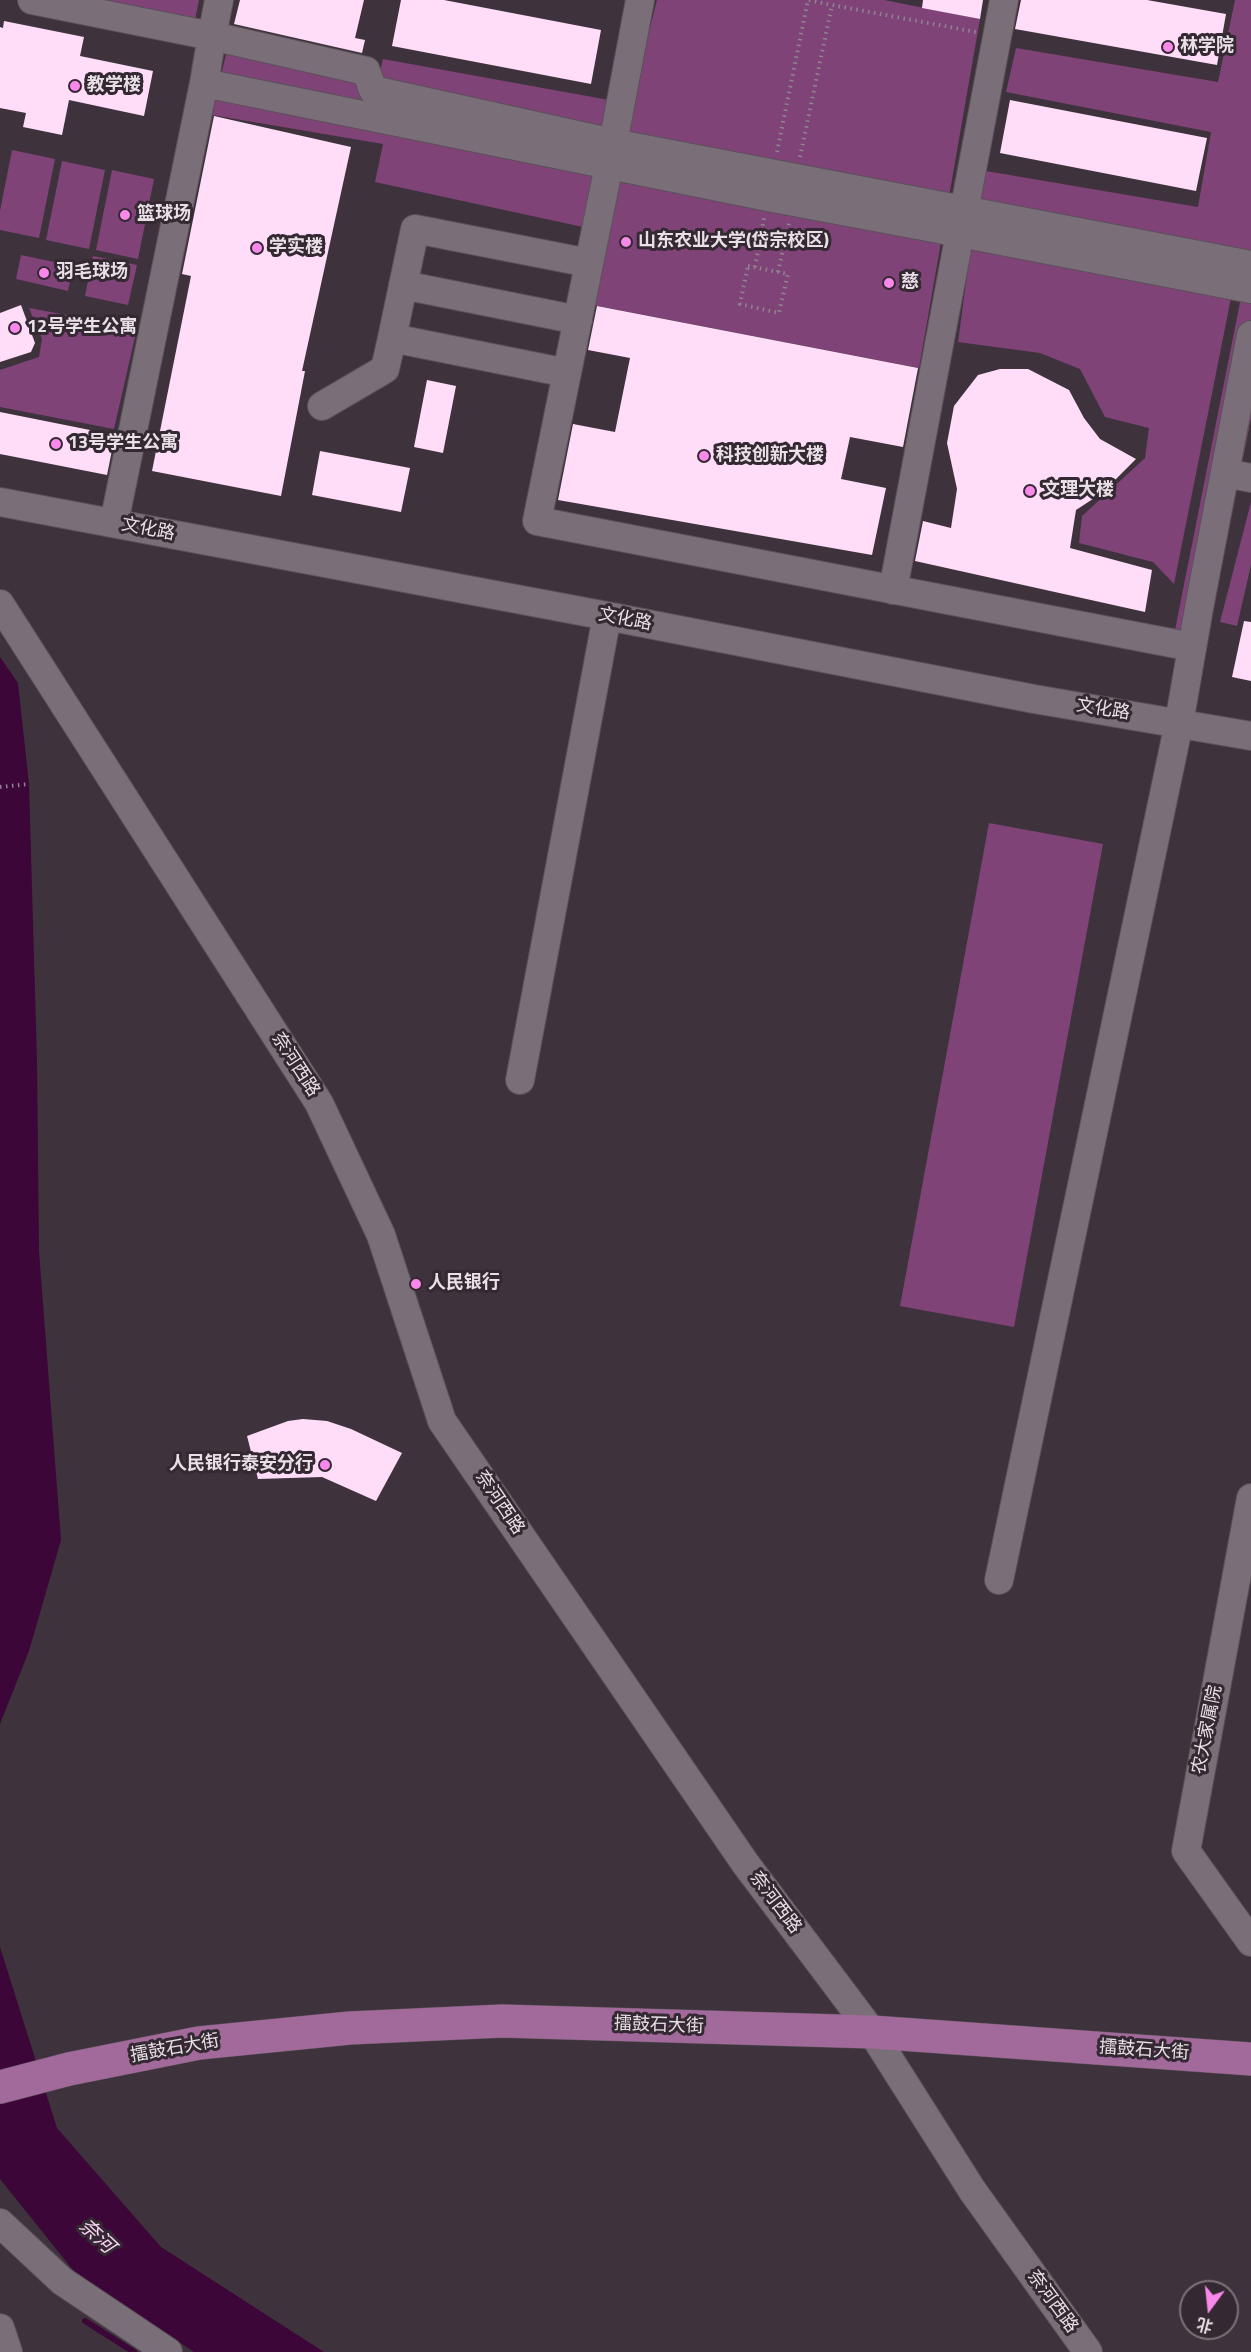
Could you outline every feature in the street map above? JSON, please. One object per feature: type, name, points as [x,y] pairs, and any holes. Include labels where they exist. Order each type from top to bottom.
[{"type":"main road","name":"擂鼓石大街","points":[[0,2087],[69,2069],[199,2043],[350,2028],[502,2021],[872,2032],[1251,2059]]},
{"type":"street","points":[[33,0],[212,36],[366,71],[373,90],[611,154]]},
{"type":"street","points":[[114,523],[219,0]]},
{"type":"street","points":[[640,0],[537,521],[1192,647]]},
{"type":"street","points":[[893,590],[1004,0]]},
{"type":"street","points":[[204,83],[611,154],[963,222],[1251,265]]},
{"type":"street","points":[[963,222],[1251,290]]},
{"type":"street","points":[[322,406],[385,369],[415,229],[589,263]]},
{"type":"street","points":[[403,285],[578,320]]},
{"type":"street","points":[[999,1580],[1179,723],[1192,647],[1238,475],[1251,335]]},
{"type":"street","points":[[392,338],[567,373]]},
{"type":"street","name":"文化路","points":[[0,502],[1034,699],[1251,736]]},
{"type":"street","name":"奈河西路","points":[[0,604],[319,1103],[381,1235],[442,1420],[745,1863],[872,2032],[972,2190],[1088,2352]]},
{"type":"street","points":[[520,1080],[607,616]]},
{"type":"street","name":"农大家属院","points":[[1251,1498],[1186,1851],[1251,1942]]},
{"type":"street","points":[[0,2223],[62,2281],[168,2352]]},
{"type":"street","points":[[0,2328],[8,2352]]},
{"type":"path","points":[[778,272],[783,188],[809,0],[997,36]]},
{"type":"path","points":[[754,267],[783,188],[832,5]]},
{"type":"path","points":[[748,266],[754,267],[788,274],[779,313],[740,304],[748,266]]},
{"type":"path","points":[[0,787],[29,784]]},
{"type":"shaded area","points":[[70,0],[199,0],[194,25]]},
{"type":"shaded area","points":[[657,0],[884,0],[980,19],[919,368],[593,305],[606,232],[375,182],[383,144],[212,115],[227,50],[378,80],[383,59],[631,104]]},
{"type":"shaded area","points":[[1235,0],[1251,0],[1251,418],[1208,636],[1175,630],[1250,252],[977,204],[986,171],[1198,207],[1211,132],[1006,92],[1016,48],[1218,82]]},
{"type":"shaded area","points":[[12,150],[55,159],[39,238],[0,230],[0,211]]},
{"type":"shaded area","name":"篮球场","points":[[62,161],[105,170],[89,249],[46,240]]},
{"type":"shaded area","name":"篮球场","points":[[112,170],[154,179],[138,259],[96,250]]},
{"type":"shaded area","points":[[971,245],[1232,293],[1174,584],[1153,562],[1079,543],[1082,516],[1145,458],[1149,428],[1105,417],[1080,369],[1040,353],[958,342]]},
{"type":"shaded area","name":"羽毛球场","points":[[21,255],[73,266],[68,291],[16,279]]},
{"type":"shaded area","name":"篮球场","points":[[93,256],[137,265],[128,305],[85,296]]},
{"type":"shaded area","points":[[29,308],[137,328],[114,429],[0,407],[0,370],[39,357],[42,339]]},
{"type":"shaded area","points":[[1251,502],[1251,565],[1237,626],[1220,622]]},
{"type":"shaded area","points":[[989,823],[1103,844],[1014,1327],[900,1306]]},
{"type":"water","points":[[0,657],[18,683],[29,784],[37,1061],[39,1251],[61,1540],[29,1651],[0,1724]]},
{"type":"water","name":"奈河","points":[[0,1947],[57,2128],[161,2247],[324,2352],[194,2352],[77,2275],[0,2179]]},
{"type":"building","points":[[240,0],[364,0],[355,38],[365,40],[362,53],[234,24]]},
{"type":"building","points":[[401,0],[444,0],[601,30],[591,84],[392,46]]},
{"type":"building","points":[[923,0],[983,0],[980,19],[922,8]]},
{"type":"building","name":"林学院","points":[[1021,0],[1147,0],[1226,14],[1217,65],[1015,29]]},
{"type":"building","name":"教学楼","points":[[4,21],[84,37],[80,56],[153,71],[144,116],[69,100],[62,135],[23,127],[26,113],[0,108],[0,27],[3,28]]},
{"type":"building","points":[[1010,100],[1207,138],[1196,191],[1000,153]]},
{"type":"building","points":[[214,116],[351,147],[302,371],[305,371],[281,496],[152,471],[191,276],[182,274]]},
{"type":"building","name":"12号学生公寓","points":[[21,305],[35,343],[31,352],[0,362],[0,313]]},
{"type":"building","name":"科技创新大楼","points":[[597,306],[918,368],[903,447],[850,437],[841,479],[886,488],[872,555],[558,500],[573,424],[615,432],[630,358],[588,350]]},
{"type":"building","name":"文理大楼","points":[[1000,369],[1028,369],[1069,390],[1084,418],[1100,439],[1136,459],[1102,493],[1076,510],[1070,548],[1152,570],[1145,612],[915,561],[923,521],[951,528],[957,489],[947,443],[954,406],[978,375]]},
{"type":"building","points":[[427,380],[456,386],[443,453],[414,447]]},
{"type":"building","name":"13号学生公寓","points":[[0,412],[115,435],[107,475],[0,454]]},
{"type":"building","points":[[320,451],[410,468],[401,512],[312,495]]},
{"type":"building","points":[[1244,621],[1251,622],[1251,681],[1232,677]]},
{"type":"building","name":"人民银行泰安分行","points":[[303,1419],[327,1421],[351,1429],[402,1453],[376,1501],[322,1477],[258,1479],[247,1436],[288,1421]]},
{"type":"waterway","points":[[85,2321],[134,2352]]},
{"type":"place","name":"林学院","points":[[1168,47]]},
{"type":"place","name":"教学楼","points":[[75,86]]},
{"type":"place","name":"篮球场","points":[[125,215]]},
{"type":"place","name":"山东农业大学(岱宗校区)","points":[[626,242]]},
{"type":"place","name":"学实楼","points":[[257,248]]},
{"type":"place","name":"羽毛球场","points":[[44,273]]},
{"type":"place","name":"慈","points":[[889,283]]},
{"type":"place","name":"12号学生公寓","points":[[15,328]]},
{"type":"place","name":"13号学生公寓","points":[[56,444]]},
{"type":"place","name":"科技创新大楼","points":[[704,456]]},
{"type":"place","name":"文理大楼","points":[[1030,491]]},
{"type":"place","name":"人民银行","points":[[416,1284]]},
{"type":"place","name":"人民银行泰安分行","points":[[325,1465]]}]
